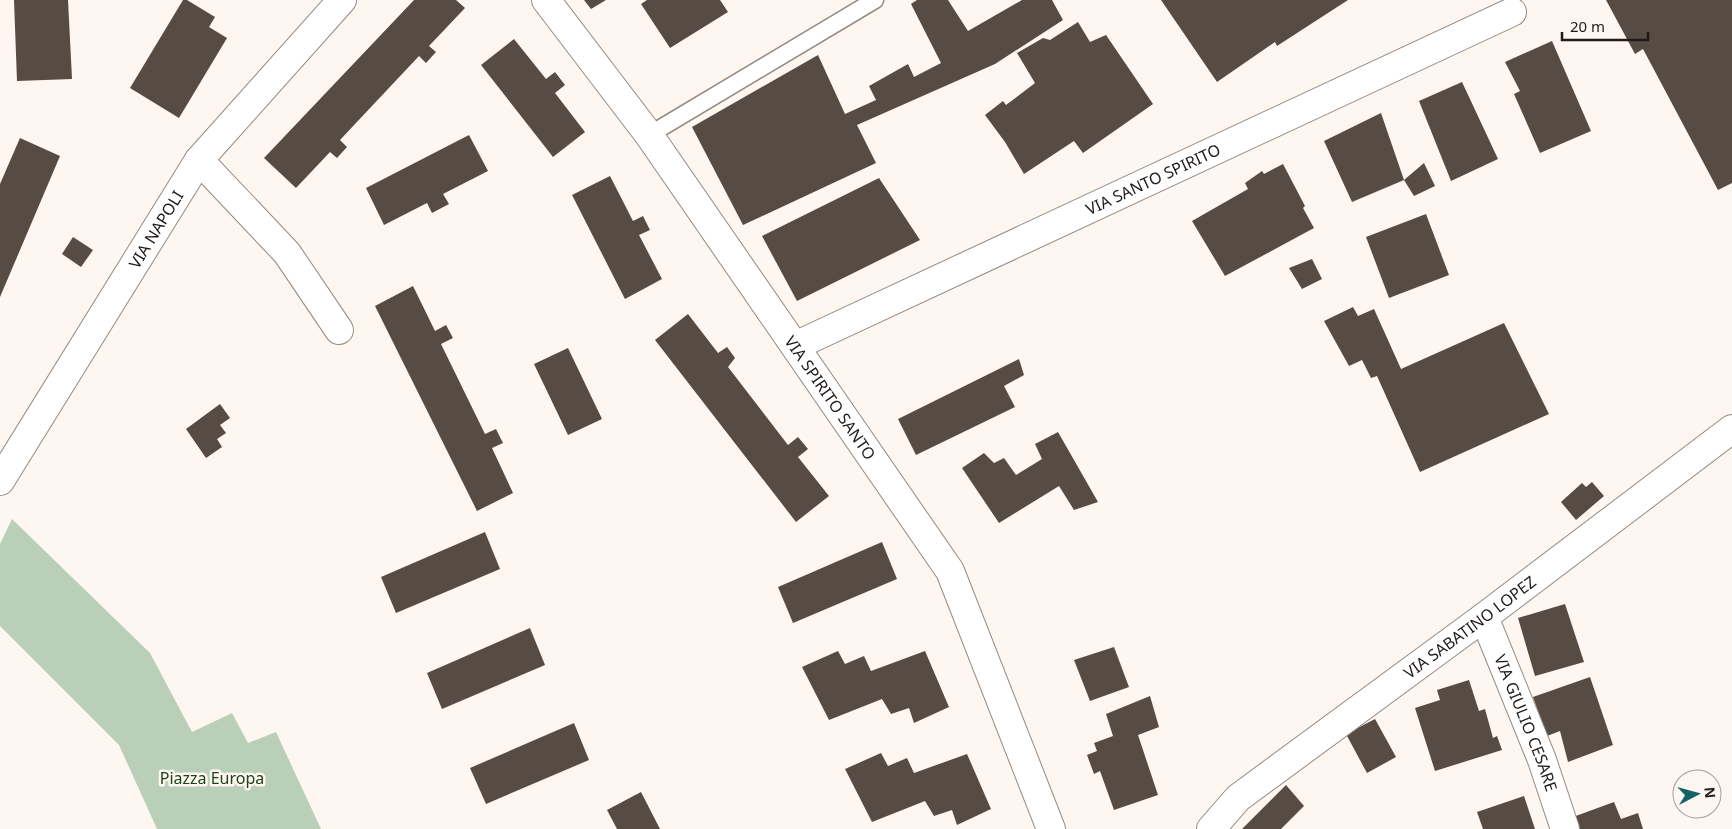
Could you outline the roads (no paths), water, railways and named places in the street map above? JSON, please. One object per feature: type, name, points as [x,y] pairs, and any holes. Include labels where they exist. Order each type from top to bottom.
[{"type":"street","name":"VIA NAPOLI","points":[[0,481],[199,160],[342,0]]},
{"type":"street","name":"VIA SPIRITO SANTO","points":[[546,0],[649,136],[950,571],[1051,829]]},
{"type":"street","name":"VIA SANTO SPIRITO","points":[[795,346],[1512,12]]},
{"type":"street","points":[[199,160],[287,253],[339,330]]},
{"type":"street","name":"VIA SABATINO LOPEZ","points":[[1211,829],[1238,798],[1484,617],[1732,429]]},
{"type":"street","name":"VIA GIULIO CESARE","points":[[1484,617],[1542,760],[1565,829]]},
{"type":"lane","points":[[649,136],[876,0]]},
{"type":"park label","name":"Piazza Europa","points":[[212,778]]}]
